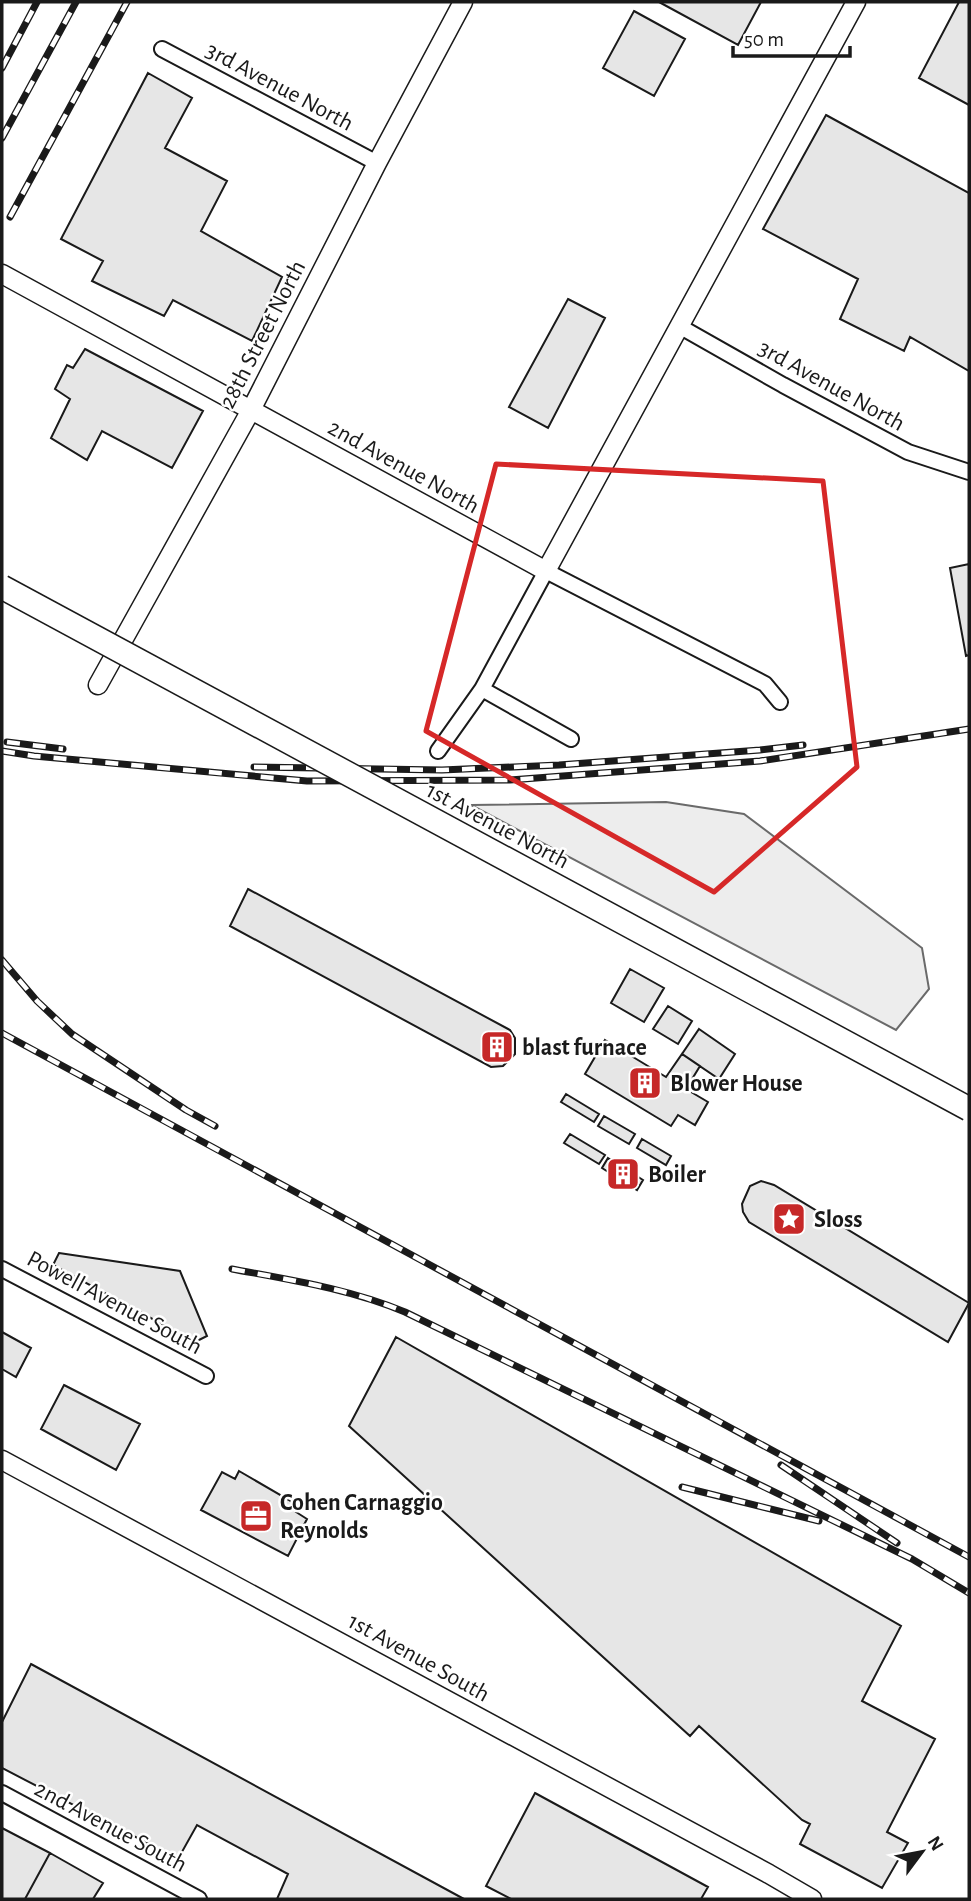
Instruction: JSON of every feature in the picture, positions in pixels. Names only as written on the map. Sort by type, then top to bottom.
[{"type":"main road","name":"1st Avenue North","points":[[2,587],[969,1109]]},
{"type":"street","name":"28th Street North","points":[[98,685],[251,410],[463,2]]},
{"type":"street","points":[[438,751],[482,689],[856,2]]},
{"type":"street","name":"3rd Avenue North","points":[[162,49],[377,163]]},
{"type":"street","name":"2nd Avenue North","points":[[2,274],[546,571],[765,684],[780,702]]},
{"type":"street","name":"3rd Avenue North","points":[[679,326],[908,452],[969,472]]},
{"type":"street","points":[[482,689],[571,739]]},
{"type":"street","name":"Powell Avenue South","points":[[2,1269],[206,1376]]},
{"type":"street","name":"1st Avenue South","points":[[2,1460],[812,1899]]},
{"type":"street","name":"2nd Avenue South","points":[[2,1793],[199,1899]]},
{"type":"highlighted area","points":[[496,464],[823,481],[857,767],[714,892],[426,731]]},
{"type":"shaded area","points":[[666,802],[744,814],[922,948],[929,989],[896,1030],[471,805]]},
{"type":"building","points":[[659,2],[761,2],[738,45]]},
{"type":"building","points":[[959,2],[969,2],[969,105],[919,78]]},
{"type":"building","points":[[634,11],[685,39],[654,96],[603,68]]},
{"type":"building","points":[[148,73],[192,98],[165,148],[227,181],[201,231],[282,277],[252,341],[173,300],[164,316],[92,281],[103,261],[61,239]]},
{"type":"building","points":[[826,115],[969,193],[969,371],[910,337],[904,351],[840,319],[858,279],[763,229]]},
{"type":"building","points":[[568,299],[605,318],[548,428],[509,407]]},
{"type":"building","points":[[85,349],[203,411],[172,468],[102,431],[87,460],[51,438],[70,399],[55,389],[67,365],[73,368]]},
{"type":"building","points":[[969,564],[969,655],[966,656],[950,568]]},
{"type":"building","points":[[248,889],[510,1030],[515,1038],[515,1054],[503,1066],[491,1067],[230,926]]},
{"type":"building","points":[[630,969],[664,988],[644,1022],[611,1003]]},
{"type":"building","points":[[668,1006],[692,1021],[678,1044],[653,1029]]},
{"type":"building","points":[[699,1029],[735,1054],[719,1079],[682,1054]]},
{"type":"building","name":"blast furnace","points":[[497,1032],[507,1036],[511,1046],[507,1056],[497,1060],[487,1056],[483,1046],[487,1036]]},
{"type":"building","name":"Blower House","points":[[605,1040],[666,1077],[682,1054],[700,1066],[686,1089],[708,1102],[695,1125],[678,1115],[671,1126],[585,1074]]},
{"type":"building","name":"Boiler","points":[[566,1094],[599,1114],[594,1122],[561,1102]]},
{"type":"building","name":"Boiler","points":[[604,1116],[635,1134],[629,1144],[598,1126]]},
{"type":"building","name":"Boiler","points":[[570,1134],[605,1155],[599,1164],[564,1143]]},
{"type":"building","name":"Boiler","points":[[642,1139],[671,1156],[666,1165],[637,1148]]},
{"type":"building","name":"Boiler","points":[[608,1158],[643,1180],[637,1190],[602,1168]]},
{"type":"building","points":[[761,1181],[774,1185],[969,1303],[948,1342],[749,1222],[742,1204],[750,1186]]},
{"type":"building","points":[[59,1253],[180,1271],[207,1336],[195,1342],[53,1265]]},
{"type":"building","points":[[2,1332],[31,1348],[16,1377],[2,1369]]},
{"type":"building","points":[[396,1337],[901,1626],[862,1701],[935,1739],[887,1832],[908,1843],[882,1888],[800,1844],[810,1824],[802,1820],[699,1726],[690,1736],[349,1426]]},
{"type":"building","points":[[64,1385],[140,1424],[116,1470],[41,1429]]},
{"type":"building","name":"Cohen Carnaggio Reynolds","points":[[239,1471],[299,1506],[296,1512],[307,1519],[288,1556],[201,1510],[222,1472],[235,1479]]},
{"type":"building","points":[[31,1664],[464,1899],[277,1899],[288,1874],[197,1825],[178,1859],[2,1768],[2,1722]]},
{"type":"building","points":[[535,1793],[708,1887],[701,1899],[511,1899],[486,1886]]},
{"type":"building","points":[[2,1828],[50,1853],[25,1899],[2,1899]]},
{"type":"building","points":[[50,1853],[103,1883],[93,1899],[25,1899]]},
{"type":"railway","points":[[2,68],[37,2]]},
{"type":"railway","points":[[2,138],[76,2]]},
{"type":"railway","points":[[10,217],[127,2]]},
{"type":"railway","points":[[2,751],[307,781],[510,780],[760,761],[969,729]]},
{"type":"railway","points":[[7,742],[63,749]]},
{"type":"railway","points":[[254,767],[442,770],[559,765],[803,745]]},
{"type":"railway","points":[[2,960],[37,1001],[72,1034],[186,1110],[215,1126]]},
{"type":"railway","points":[[2,1033],[969,1557]]},
{"type":"railway","points":[[232,1269],[342,1291],[405,1312],[912,1559],[969,1593]]},
{"type":"railway","points":[[781,1465],[897,1543]]},
{"type":"railway","points":[[682,1487],[819,1521]]},
{"type":"place","name":"blast furnace","points":[[497,1047]]},
{"type":"place","name":"Blower House","points":[[645,1083]]},
{"type":"place","name":"Boiler","points":[[623,1174]]},
{"type":"place","name":"Sloss","points":[[789,1219]]},
{"type":"place","name":"Cohen Carnaggio Reynolds","points":[[256,1516]]}]
